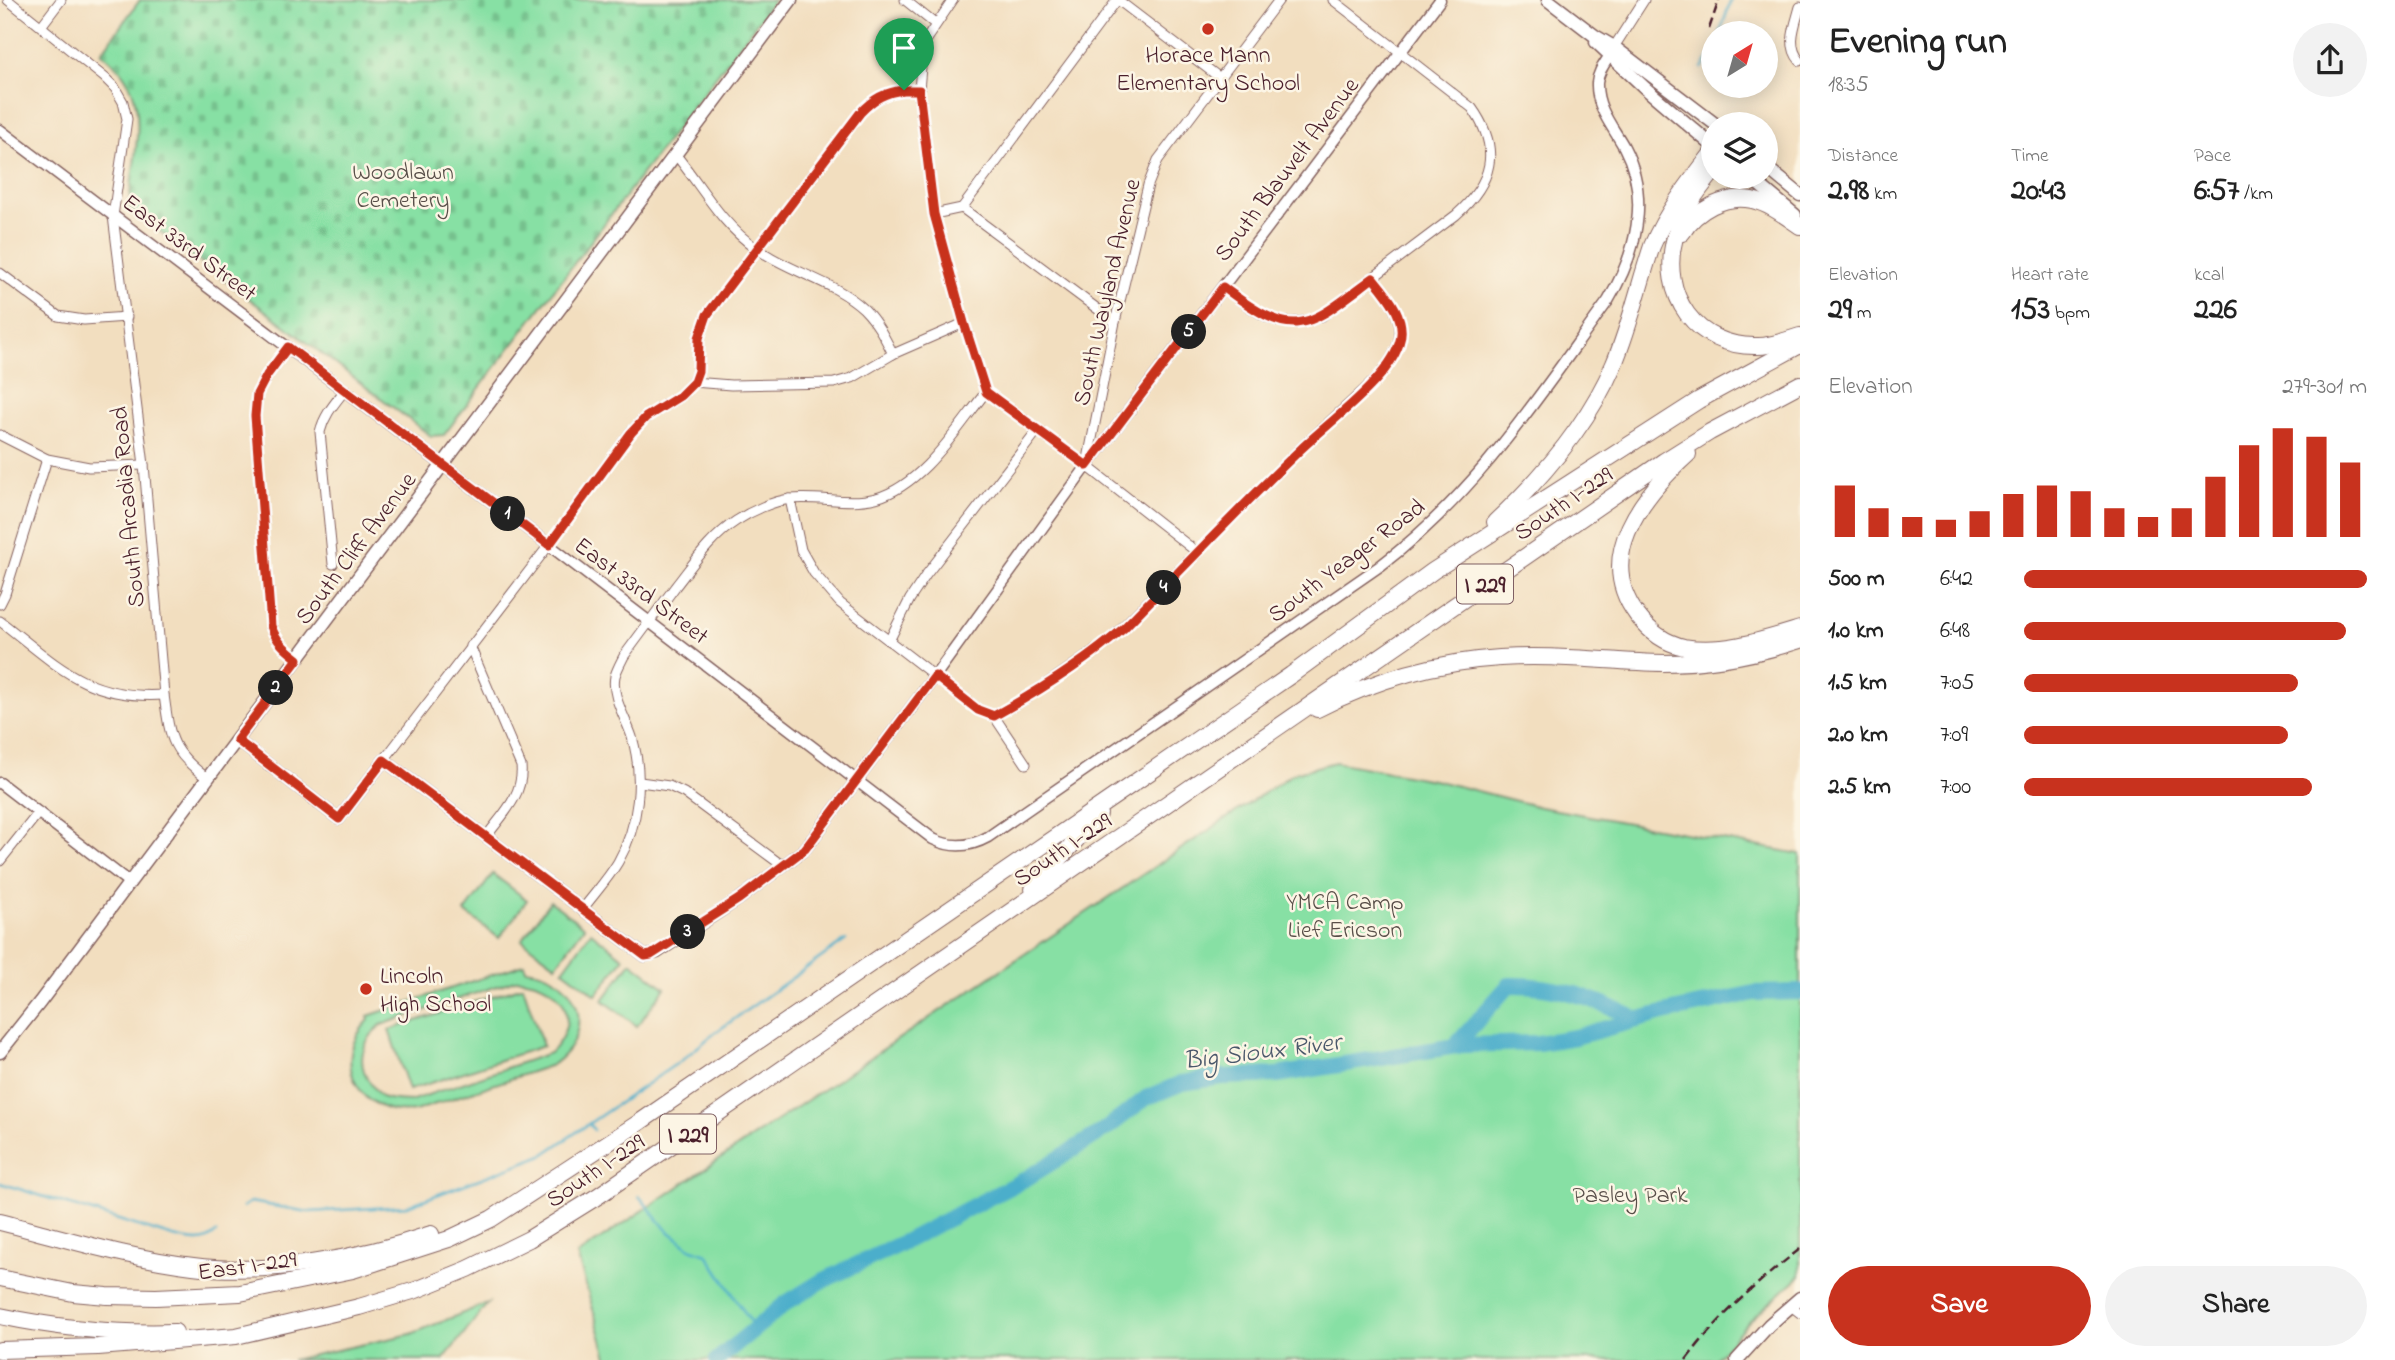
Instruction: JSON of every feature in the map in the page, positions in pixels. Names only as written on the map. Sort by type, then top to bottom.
[{"type":"highway","points":[[1433,571],[1516,502],[1552,462],[1582,422],[1615,361],[1660,228],[1701,168]]},
{"type":"highway","points":[[1701,188],[1685,210],[1675,237],[1671,275],[1678,301],[1691,319],[1709,333],[1727,342],[1761,346],[1800,336]]},
{"type":"highway","points":[[1672,254],[1692,219],[1699,212],[1722,202],[1751,200],[1777,210],[1800,226]]},
{"type":"highway","name":"South I-229","points":[[491,1219],[640,1122],[1291,675],[1433,571],[1688,407],[1800,345]]},
{"type":"highway","name":"South I-229","points":[[331,1313],[378,1302],[438,1281],[496,1255],[556,1223],[1653,468],[1800,384]]},
{"type":"highway","points":[[1747,412],[1692,451],[1667,474],[1647,498],[1623,542],[1620,580],[1629,605],[1644,624],[1663,639],[1681,646],[1709,649],[1723,647],[1800,629]]},
{"type":"highway","points":[[1228,762],[1341,698],[1387,680],[1441,666],[1515,657],[1687,662],[1735,656],[1800,640]]},
{"type":"highway","points":[[1019,905],[1115,796]]},
{"type":"highway","points":[[0,1222],[110,1252],[196,1267],[271,1267],[311,1263],[371,1251],[448,1228],[491,1219]]},
{"type":"highway","name":"East I-229","points":[[0,1279],[73,1293],[107,1296],[156,1297],[240,1293],[353,1270],[449,1239],[491,1219]]},
{"type":"highway","points":[[0,1350],[99,1347],[236,1336],[331,1313]]},
{"type":"highway","name":"I 229","points":[[0,1316],[76,1328],[162,1332],[259,1326],[331,1313]]},
{"type":"main road","name":"South Cliff Avenue","points":[[2,1047],[130,883],[791,0]]},
{"type":"main road","points":[[1548,0],[1612,51],[1701,135]]},
{"type":"main road","points":[[1612,51],[1701,114]]},
{"type":"main road","points":[[1778,177],[1800,195]]},
{"type":"main road","points":[[1764,189],[1800,220]]},
{"type":"main road","points":[[1737,1360],[1758,1336],[1797,1306]]},
{"type":"street","name":"South Arcadia Road","points":[[8,0],[105,78],[123,102],[127,119],[113,216],[144,465],[164,695],[174,744],[184,760],[208,779]]},
{"type":"street","points":[[42,25],[61,0]]},
{"type":"street","points":[[905,0],[935,23]]},
{"type":"street","points":[[953,0],[923,44],[919,90],[934,214],[986,392],[1087,466],[1198,553]]},
{"type":"street","points":[[934,214],[962,208],[1118,0],[1220,78]]},
{"type":"street","name":"South Wayland Avenue","points":[[1087,466],[1115,322],[1148,184],[1158,160],[1279,0]]},
{"type":"street","points":[[1223,287],[1255,312],[1271,320],[1291,324],[1305,323],[1322,316],[1465,206],[1480,190],[1489,169],[1490,151],[1486,132],[1472,108],[1333,0]]},
{"type":"street","name":"South Blauvelt Avenue","points":[[582,910],[645,956],[657,953],[739,899],[805,849],[935,676],[1087,466],[1440,0]]},
{"type":"street","points":[[1612,51],[1644,0]]},
{"type":"street","points":[[1800,7],[1791,42],[1800,61]]},
{"type":"street","name":"South Yeager Road","points":[[961,846],[974,844],[988,837],[1381,566],[1437,519],[1486,467],[1608,301],[1630,256],[1639,205],[1635,176],[1625,149],[1601,108],[1597,94],[1600,68],[1612,51]]},
{"type":"street","points":[[237,740],[339,819],[549,545],[631,433],[646,417],[680,396],[694,382],[698,371],[699,338],[707,315],[868,104],[890,92],[919,90]]},
{"type":"street","name":"East 33rd Street","points":[[0,131],[345,390],[933,839],[944,844],[961,846]]},
{"type":"street","points":[[676,155],[735,231],[758,250],[846,296],[864,309],[878,326],[893,354]]},
{"type":"street","points":[[962,208],[1115,322]]},
{"type":"street","points":[[0,273],[58,316],[83,320],[127,317]]},
{"type":"street","points":[[994,716],[1023,700],[1109,641],[1300,449],[1388,366],[1400,342],[1400,319],[1391,301],[1373,278]]},
{"type":"street","points":[[694,382],[731,385],[834,383],[852,378],[893,354],[964,323]]},
{"type":"street","points":[[288,347],[267,375],[257,394],[255,416],[271,626],[282,647],[298,659]]},
{"type":"street","points":[[333,564],[320,432],[322,423],[345,390]]},
{"type":"street","points":[[384,760],[582,910],[617,864],[627,843],[640,782],[632,736],[615,694],[615,675],[624,656],[709,542],[737,520],[764,507],[790,499],[849,501],[876,498],[894,490],[928,465],[986,392]]},
{"type":"street","points":[[889,641],[910,599],[926,575],[1038,430]]},
{"type":"street","points":[[0,435],[47,458],[89,467],[144,465]]},
{"type":"street","points":[[0,604],[47,458]]},
{"type":"street","points":[[790,499],[801,550],[814,573],[840,603],[978,710],[994,716],[1026,764]]},
{"type":"street","points":[[0,621],[69,674],[87,684],[124,694],[164,695]]},
{"type":"street","points":[[470,646],[521,766],[522,776],[516,797],[486,837]]},
{"type":"street","points":[[640,782],[669,786],[684,793],[783,866]]},
{"type":"street","points":[[0,783],[130,883]]},
{"type":"street","points":[[0,861],[39,812]]},
{"type":"green space","name":"Woodlawn Cemetery","points":[[140,0],[774,0],[444,435],[431,436],[129,208],[138,123],[136,104],[130,86],[119,68],[101,53]]},
{"type":"green space","points":[[1335,762],[1438,781],[1540,807],[1800,854],[1800,1276],[1747,1323],[1715,1360],[608,1360],[577,1255],[1294,773]]},
{"type":"green space","points":[[493,874],[527,900],[499,938],[465,912]]},
{"type":"green space","points":[[550,901],[584,927],[556,965],[522,940]]},
{"type":"green space","points":[[591,932],[624,958],[596,995],[563,970]]},
{"type":"green space","points":[[631,962],[665,988],[637,1026],[603,1000]]},
{"type":"green space","points":[[524,964],[526,969],[545,974],[560,982],[571,994],[577,1007],[578,1022],[575,1037],[566,1052],[552,1065],[415,1111],[396,1111],[379,1106],[365,1096],[356,1084],[351,1069],[351,1053],[357,1036],[369,1020],[368,1016]],"holes":[[[518,979],[534,982],[557,995],[564,1004],[567,1015],[566,1028],[550,1053],[410,1101],[382,1097],[366,1076],[362,1060],[365,1045],[381,1025]]]},
{"type":"green space","points":[[523,986],[543,1046],[409,1090],[389,1030]]},
{"type":"green space","points":[[488,1303],[443,1360],[291,1360],[411,1334]]},
{"type":"waterway","points":[[1724,21],[1731,0]]},
{"type":"waterway","points":[[243,1207],[250,1202],[309,1212],[407,1206],[543,1155],[682,1060],[716,1032],[846,940]]},
{"type":"waterway","points":[[1455,1046],[1509,985],[1544,987],[1576,994],[1638,1020]]},
{"type":"waterway","name":"Big Sioux River","points":[[717,1360],[786,1303],[820,1282],[1027,1178],[1106,1129],[1146,1098],[1182,1083],[1222,1077],[1277,1075],[1462,1045],[1538,1043],[1575,1037],[1655,1015],[1754,993],[1800,992]]},
{"type":"waterway","points":[[589,1124],[594,1130]]},
{"type":"waterway","points":[[0,1183],[173,1237],[201,1241],[216,1233]]},
{"type":"waterway","points":[[639,1196],[666,1229],[690,1248],[707,1254],[754,1327]]},
{"type":"railway","points":[[1712,21],[1719,0]]},
{"type":"railway","points":[[1686,1360],[1739,1300],[1800,1249]]},
{"type":"place","name":"Horace Mann Elementary School","points":[[1208,29]]},
{"type":"place","name":"Lincoln High School","points":[[366,989]]},
{"type":"route","points":[[904,90],[919,90],[934,214],[986,392],[1087,466],[1223,287],[1255,312],[1271,320],[1291,324],[1305,323],[1322,316],[1373,278],[1391,301],[1400,319],[1400,342],[1388,366],[1300,449],[1124,628],[1094,652],[1023,700],[994,716],[978,710],[935,676],[805,849],[739,899],[651,955],[645,956],[582,910],[384,760],[339,819],[237,740],[298,659],[282,647],[271,626],[255,416],[257,394],[267,375],[288,347],[549,545],[631,433],[646,417],[680,396],[694,382],[698,371],[699,338],[707,315],[860,113],[878,97],[904,90]]},
{"type":"park label","name":"YMCA Camp Lief Ericson","points":[[1345,915]]},
{"type":"park label","name":"Pasley Park","points":[[1630,1194]]}]
